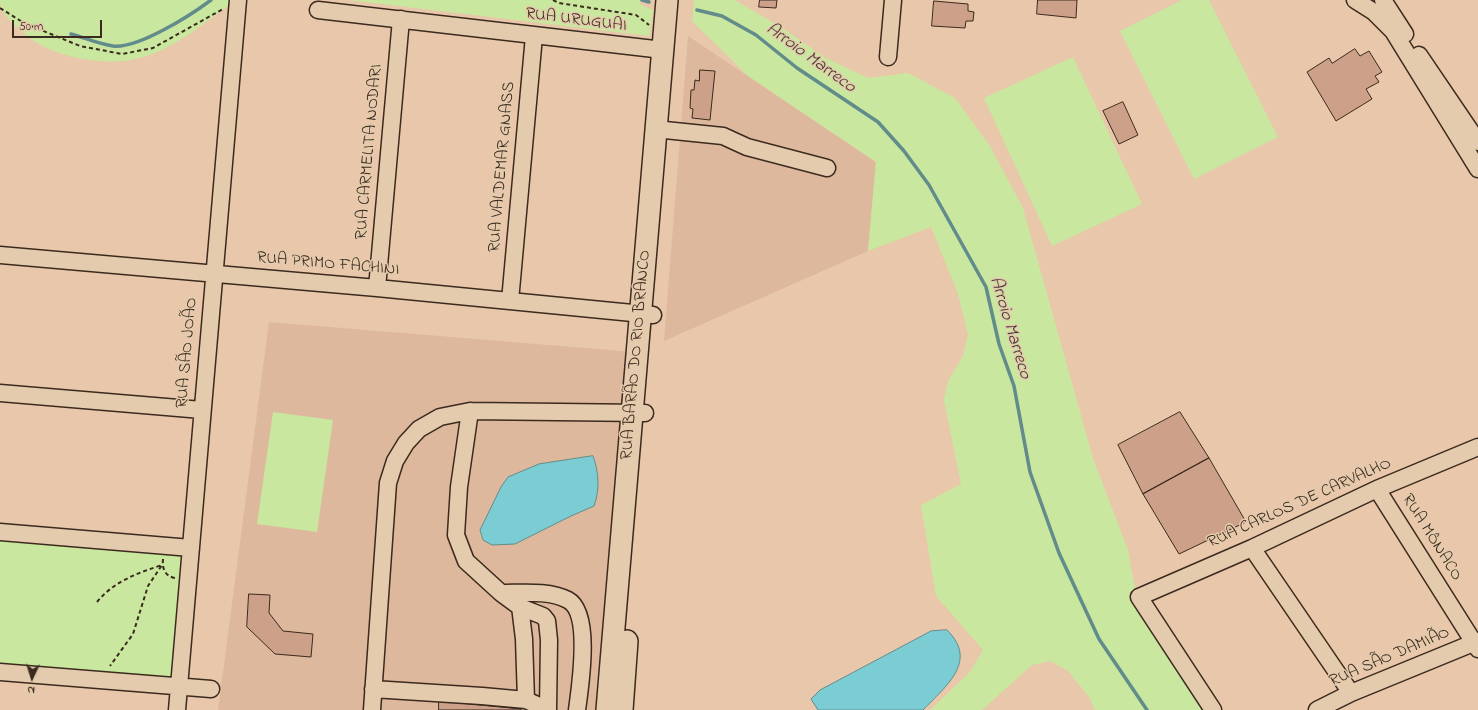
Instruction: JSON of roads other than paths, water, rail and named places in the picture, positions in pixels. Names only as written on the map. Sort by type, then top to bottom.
[{"type":"main road","name":"RUA BARÃO DO RIO BRANCO","points":[[662,130],[663,50],[667,0]]},
{"type":"main road","name":"RUA BARÃO DO RIO BRANCO","points":[[622,710],[646,315],[662,130],[679,0]]},
{"type":"main road","name":"RUA BARÃO DO RIO BRANCO","points":[[607,710],[639,413]]},
{"type":"street","points":[[888,57],[893,0]]},
{"type":"street","points":[[1355,0],[1396,28],[1478,142]]},
{"type":"street","points":[[1383,0],[1396,28],[1478,169]]},
{"type":"street","name":"RUA SÃO JOÃO","points":[[177,710],[238,1]]},
{"type":"street","name":"RUA URUGUAI","points":[[318,10],[663,50]]},
{"type":"street","name":"RUA CARMELITA NODARI","points":[[377,288],[401,19]]},
{"type":"street","name":"RUA VALDEMAR GNASS","points":[[510,302],[534,36]]},
{"type":"street","points":[[662,130],[723,136],[747,148],[827,168]]},
{"type":"street","name":"RUA PRIMO FACHINI","points":[[0,256],[377,288],[646,315]]},
{"type":"street","points":[[0,393],[202,410]]},
{"type":"street","points":[[373,689],[526,700],[548,710],[549,640],[547,621],[543,616],[519,600],[501,593],[466,561],[456,535],[459,487],[470,411]]},
{"type":"street","points":[[372,710],[388,483],[395,461],[406,443],[419,429],[440,417],[470,411],[639,413]]},
{"type":"street","name":"RUA CARLOS DE CARVALHO","points":[[1213,710],[1139,597],[1252,548],[1377,489],[1478,447]]},
{"type":"street","name":"RUA MÔNACO","points":[[1377,489],[1477,645]]},
{"type":"street","points":[[0,532],[191,548]]},
{"type":"street","points":[[1252,548],[1351,693]]},
{"type":"street","points":[[519,600],[553,595],[569,600],[579,614],[582,626],[581,680],[577,710]]},
{"type":"street","points":[[519,600],[524,638],[526,700]]},
{"type":"street","points":[[524,638],[549,640]]},
{"type":"street","name":"RUA SÃO DAMIÃO","points":[[1317,710],[1351,693],[1477,645]]},
{"type":"street","points":[[0,672],[211,689]]},
{"type":"water","points":[[593,456],[597,468],[598,481],[594,506],[515,544],[492,545],[483,540],[480,530],[501,487],[508,477],[539,464]]},
{"type":"water","points":[[947,630],[956,641],[960,652],[960,663],[956,673],[949,682],[923,710],[818,710],[811,699],[820,690],[931,631]]},
{"type":"waterway","name":"Arroio Marreco","points":[[71,34],[108,45],[124,46],[150,37],[164,30],[211,0]]},
{"type":"waterway","name":"Arroio Marreco","points":[[642,0],[649,2]]},
{"type":"waterway","name":"Arroio Marreco","points":[[697,10],[722,16],[756,35],[797,68],[878,122],[904,151],[929,185],[986,287],[999,344],[1014,386],[1030,472],[1059,553],[1099,639],[1147,710]]}]
